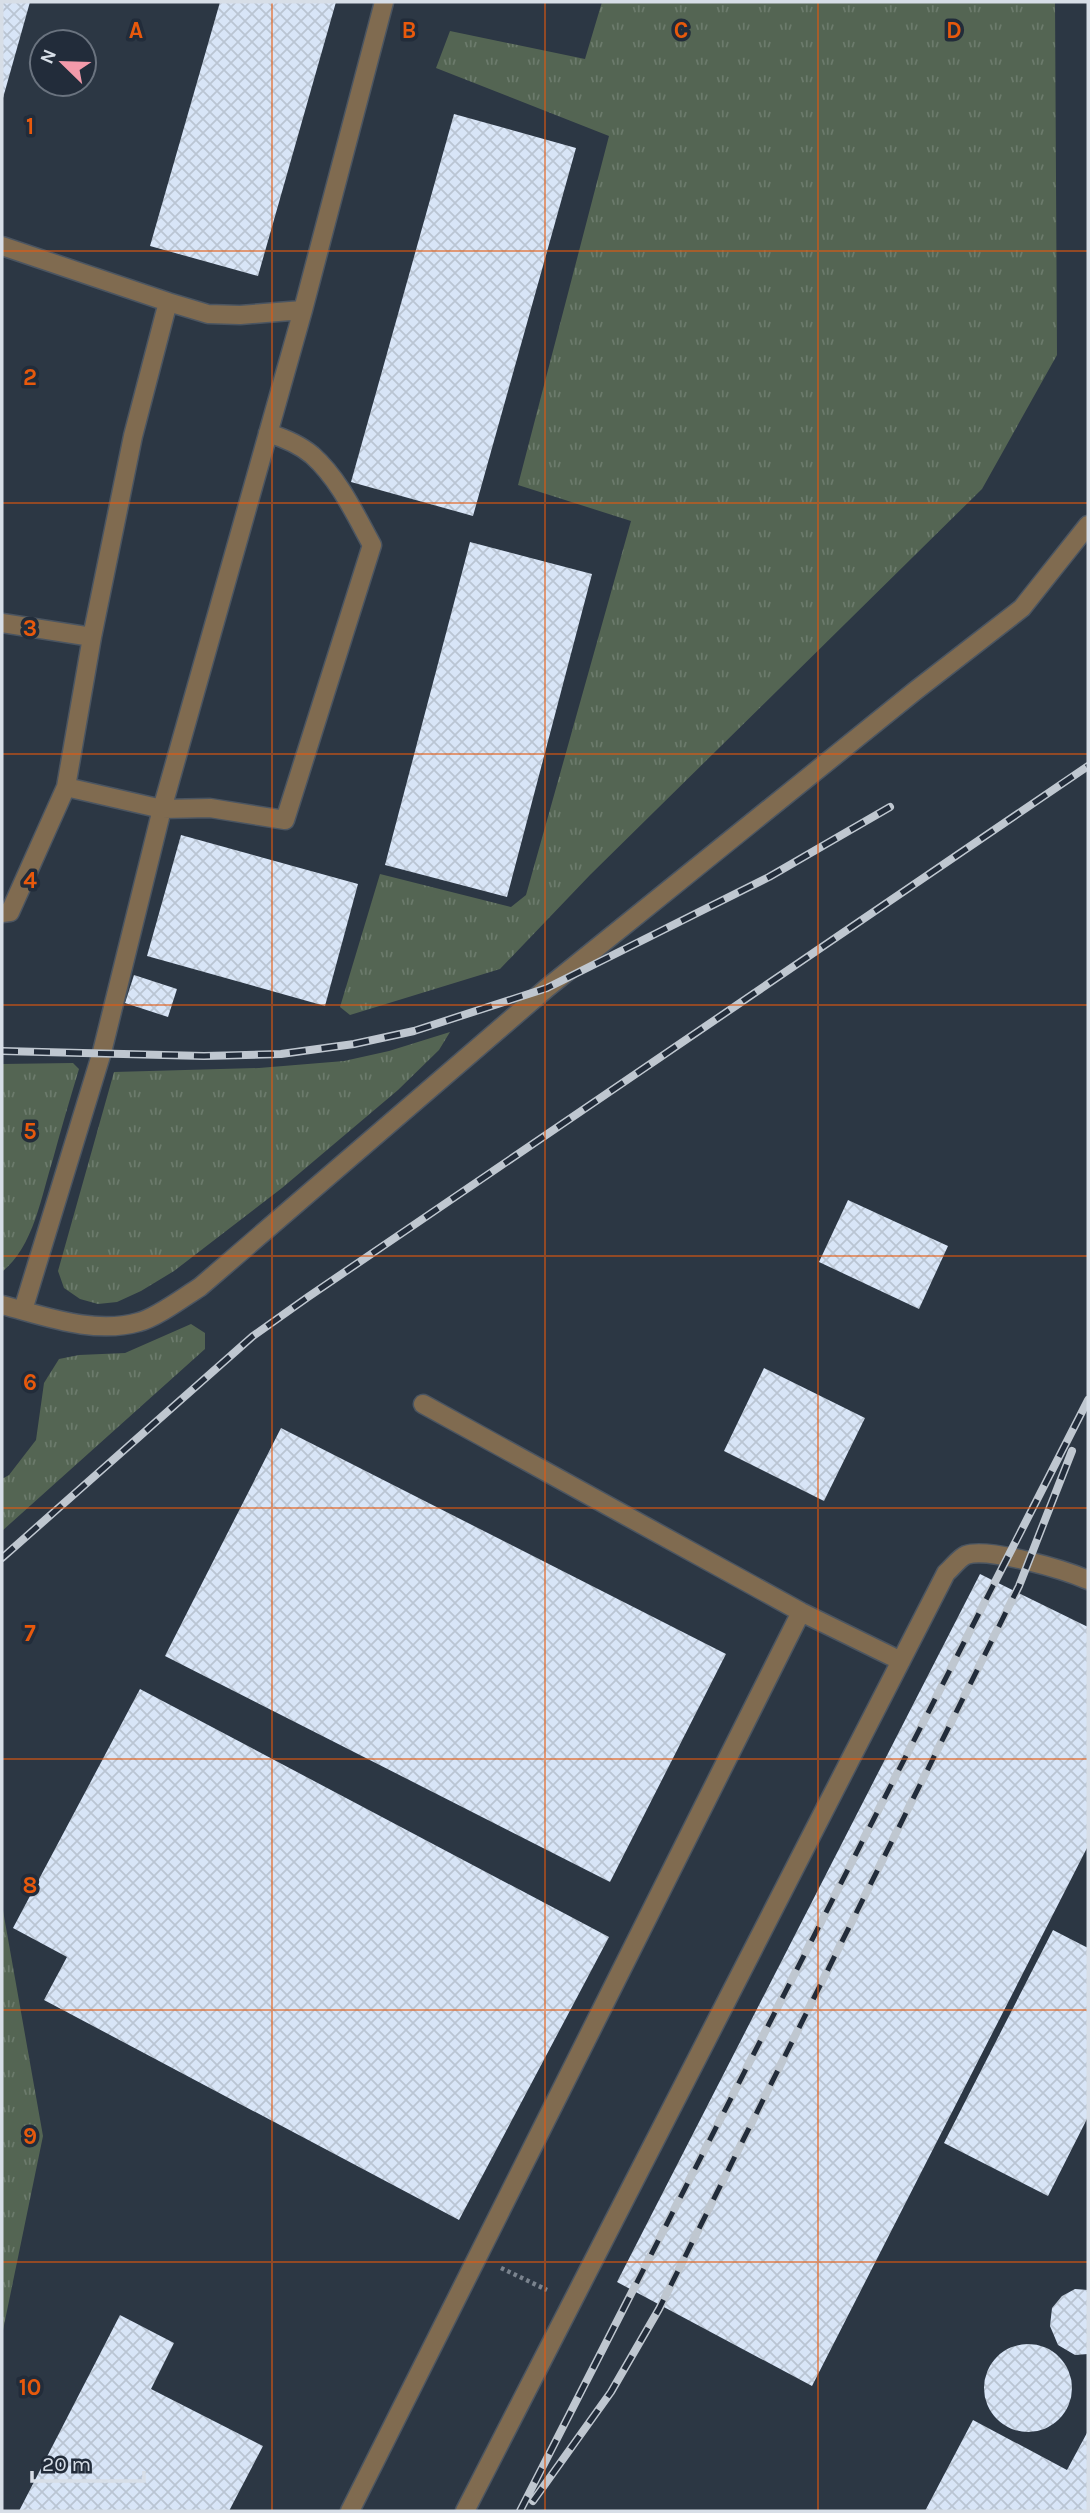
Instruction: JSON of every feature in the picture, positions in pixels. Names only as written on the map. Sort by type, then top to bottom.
[{"type":"street","points":[[23,1310],[102,1052],[162,810],[303,310],[384,2]]},
{"type":"street","points":[[2,246],[208,314],[240,315],[303,310]]},
{"type":"street","points":[[2,913],[10,912],[66,787],[92,637],[133,436],[168,302]]},
{"type":"street","points":[[66,787],[162,810],[210,808],[285,820],[372,545],[346,497],[312,455],[292,441],[268,433]]},
{"type":"street","points":[[2,1305],[79,1324],[105,1327],[141,1322],[200,1287],[547,988],[1022,608],[1088,525]]},
{"type":"street","points":[[2,623],[92,637]]},
{"type":"street","points":[[423,1404],[801,1612],[901,1661]]},
{"type":"street","points":[[465,2511],[946,1573],[965,1556],[984,1552],[1074,1574],[1088,1580]]},
{"type":"street","points":[[350,2511],[801,1612]]},
{"type":"path","points":[[490,2263],[543,2288]]},
{"type":"green space","points":[[602,2],[1055,2],[1057,355],[982,489],[590,875],[500,969],[350,1015],[340,1007],[380,874],[511,907],[526,895],[631,521],[518,485],[609,136],[436,68],[450,31],[585,59]]},
{"type":"green space","points":[[450,1032],[439,1050],[398,1090],[282,1188],[174,1271],[117,1302],[98,1304],[80,1299],[64,1288],[58,1271],[114,1072],[259,1068],[344,1061],[389,1051]]},
{"type":"green space","points":[[73,1063],[79,1069],[35,1220],[22,1249],[2,1272],[2,1064]]},
{"type":"green space","points":[[191,1324],[205,1333],[205,1349],[2,1531],[2,1479],[9,1475],[36,1440],[44,1383],[59,1359],[79,1355],[125,1353]]},
{"type":"green space","points":[[2,1905],[43,2136],[2,2335]]},
{"type":"building","points":[[2,2],[30,2],[3,98],[2,98]]},
{"type":"building","points":[[220,2],[336,2],[258,276],[150,246]]},
{"type":"building","points":[[454,114],[576,148],[473,516],[351,482]]},
{"type":"building","points":[[470,542],[592,574],[507,897],[385,865]]},
{"type":"building","points":[[181,835],[358,884],[325,1006],[147,956]]},
{"type":"building","points":[[134,975],[177,989],[168,1017],[125,1003]]},
{"type":"building","points":[[848,1200],[948,1246],[919,1309],[819,1262]]},
{"type":"building","points":[[764,1368],[865,1418],[824,1501],[724,1451]]},
{"type":"building","points":[[281,1428],[726,1654],[610,1882],[165,1656]]},
{"type":"building","points":[[980,1574],[1088,1627],[1088,1846],[812,2386],[617,2282]]},
{"type":"building","points":[[140,1689],[609,1937],[459,2220],[44,2000],[67,1957],[13,1928]]},
{"type":"building","points":[[1053,1930],[1088,1948],[1088,2117],[1048,2196],[944,2143]]},
{"type":"building","points":[[1075,2289],[1088,2290],[1088,2354],[1075,2355],[1058,2345],[1050,2326],[1052,2308],[1062,2296]]},
{"type":"building","points":[[120,2315],[174,2343],[151,2389],[263,2446],[229,2511],[19,2511]]},
{"type":"building","points":[[1019,2344],[1037,2344],[1053,2351],[1065,2363],[1072,2379],[1072,2397],[1065,2413],[1053,2425],[1037,2432],[1019,2432],[1003,2425],[991,2413],[984,2397],[984,2379],[991,2363],[1003,2351]]},
{"type":"building","points":[[973,2420],[1067,2470],[1088,2431],[1088,2511],[925,2511]]},
{"type":"railway","points":[[2,1558],[253,1336],[1088,766]]},
{"type":"railway","points":[[2,1051],[204,1056],[281,1054],[354,1044],[414,1031],[547,988],[769,877],[890,807]]},
{"type":"railway","points":[[520,2511],[1088,1400]]},
{"type":"railway","points":[[533,2501],[611,2392],[659,2309],[1019,1586],[1072,1451]]}]
